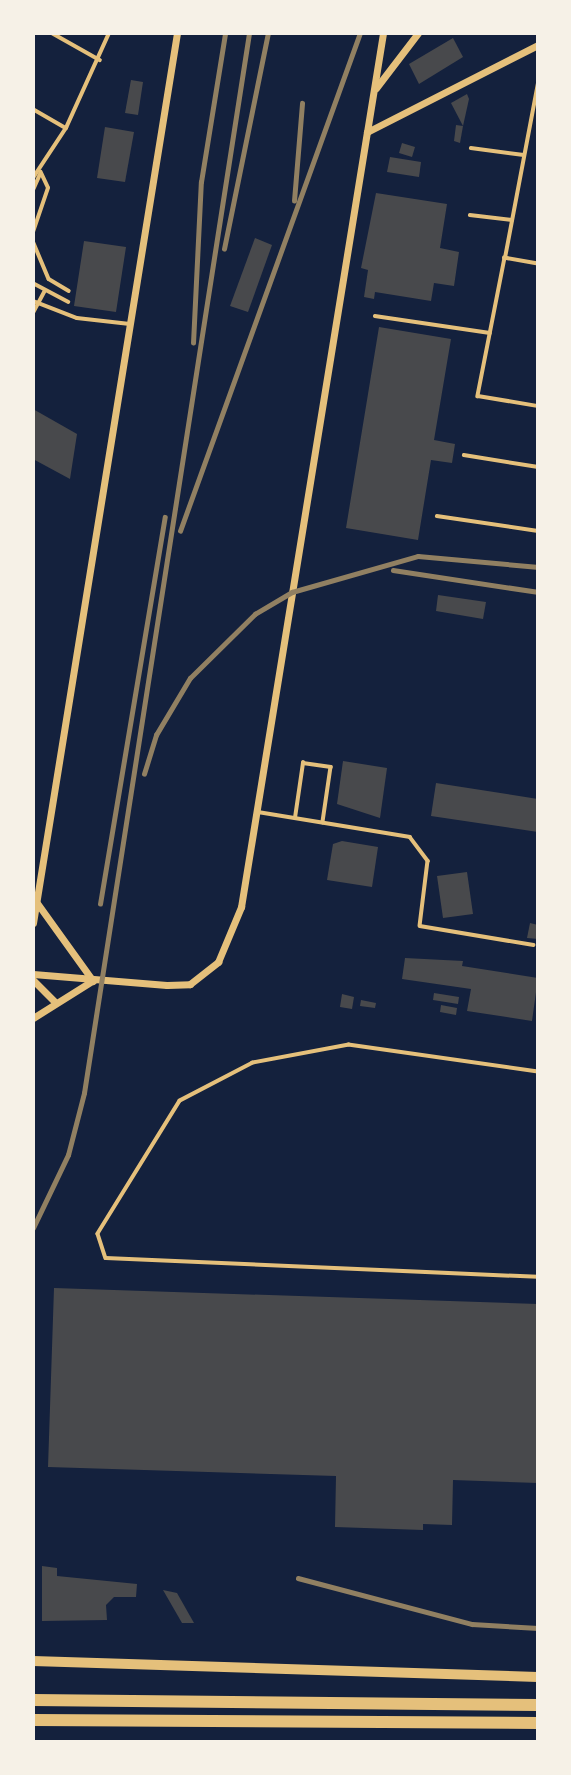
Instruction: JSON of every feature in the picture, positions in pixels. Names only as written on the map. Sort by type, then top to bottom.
[{"type":"highway","points":[[33,1700],[538,1705]]},
{"type":"highway","points":[[33,1720],[538,1723]]},
{"type":"main road","points":[[33,1661],[538,1677]]},
{"type":"street","points":[[33,923],[177,33]]},
{"type":"street","points":[[33,974],[93,981],[190,984],[218,962],[241,907],[383,33]]},
{"type":"street","points":[[373,92],[418,33]]},
{"type":"street","points":[[367,132],[538,44]]},
{"type":"street","points":[[37,902],[93,981]]},
{"type":"street","points":[[33,980],[54,1001]]},
{"type":"street","points":[[33,1018],[54,1001],[93,981]]},
{"type":"lane","points":[[52,33],[100,60]]},
{"type":"lane","points":[[33,190],[100,60],[109,33]]},
{"type":"lane","points":[[538,83],[478,396],[538,406]]},
{"type":"lane","points":[[33,109],[66,128]]},
{"type":"lane","points":[[471,148],[524,155]]},
{"type":"lane","points":[[33,178],[41,173]]},
{"type":"lane","points":[[33,232],[48,188],[41,173]]},
{"type":"lane","points":[[470,215],[512,220]]},
{"type":"lane","points":[[33,241],[49,279],[69,291]]},
{"type":"lane","points":[[505,258],[538,264]]},
{"type":"lane","points":[[33,284],[68,302]]},
{"type":"lane","points":[[33,313],[44,292]]},
{"type":"lane","points":[[33,301],[130,324]]},
{"type":"lane","points":[[375,316],[490,333]]},
{"type":"lane","points":[[464,455],[538,467]]},
{"type":"lane","points":[[437,516],[538,531]]},
{"type":"lane","points":[[295,818],[303,763],[331,767],[323,822]]},
{"type":"lane","points":[[256,812],[395,832],[423,847],[429,862],[420,926],[533,945]]},
{"type":"lane","points":[[538,1072],[349,1045],[253,1063],[180,1101],[98,1234],[106,1258],[538,1277]]},
{"type":"building","points":[[453,38],[463,57],[419,84],[409,64]]},
{"type":"building","points":[[131,80],[143,82],[138,115],[125,113]]},
{"type":"building","points":[[467,94],[469,99],[463,126],[451,103]]},
{"type":"building","points":[[456,125],[463,126],[460,143],[454,141]]},
{"type":"building","points":[[105,127],[134,132],[125,182],[97,178]]},
{"type":"building","points":[[402,143],[415,147],[412,157],[399,153]]},
{"type":"building","points":[[390,157],[421,162],[419,177],[387,172]]},
{"type":"building","points":[[376,193],[447,204],[440,248],[459,252],[454,286],[434,283],[431,301],[375,292],[374,299],[364,297],[368,270],[361,268]]},
{"type":"building","points":[[255,238],[272,245],[248,312],[230,306]]},
{"type":"building","points":[[84,241],[126,247],[116,312],[74,306]]},
{"type":"building","points":[[379,327],[451,339],[434,440],[455,444],[452,463],[431,460],[418,540],[346,528]]},
{"type":"building","points":[[33,409],[77,434],[70,479],[33,459]]},
{"type":"building","points":[[438,595],[486,602],[483,619],[436,611]]},
{"type":"building","points":[[343,761],[387,768],[380,818],[337,804]]},
{"type":"building","points":[[436,783],[538,799],[538,832],[431,816]]},
{"type":"building","points":[[342,841],[378,847],[372,887],[327,880],[333,844]]},
{"type":"building","points":[[467,872],[473,914],[443,918],[437,876]]},
{"type":"building","points":[[530,923],[538,925],[538,939],[527,938]]},
{"type":"building","points":[[405,958],[463,961],[462,966],[538,978],[532,1021],[467,1011],[471,989],[402,979]]},
{"type":"building","points":[[434,993],[459,997],[458,1004],[433,1000]]},
{"type":"building","points":[[342,994],[354,997],[352,1009],[340,1007]]},
{"type":"building","points":[[361,1000],[376,1003],[375,1008],[360,1006]]},
{"type":"building","points":[[441,1005],[457,1008],[456,1015],[440,1012]]},
{"type":"building","points":[[54,1288],[538,1304],[538,1483],[453,1480],[452,1525],[423,1524],[423,1530],[335,1527],[336,1476],[48,1467]]},
{"type":"building","points":[[42,1566],[57,1568],[57,1576],[137,1584],[136,1597],[114,1597],[106,1605],[107,1620],[42,1621]]},
{"type":"building","points":[[163,1590],[177,1593],[194,1623],[182,1623]]},
{"type":"railway","points":[[193,343],[201,182],[225,33]]},
{"type":"railway","points":[[33,1228],[68,1155],[84,1093],[249,33]]},
{"type":"railway","points":[[224,249],[268,33]]},
{"type":"railway","points":[[180,531],[360,33]]},
{"type":"railway","points":[[294,201],[302,103]]},
{"type":"railway","points":[[100,904],[165,517]]},
{"type":"railway","points":[[144,774],[156,735],[190,678],[255,614],[292,592],[418,556],[538,567]]},
{"type":"railway","points":[[393,570],[538,592]]},
{"type":"railway","points":[[298,1578],[472,1624],[538,1628]]}]
